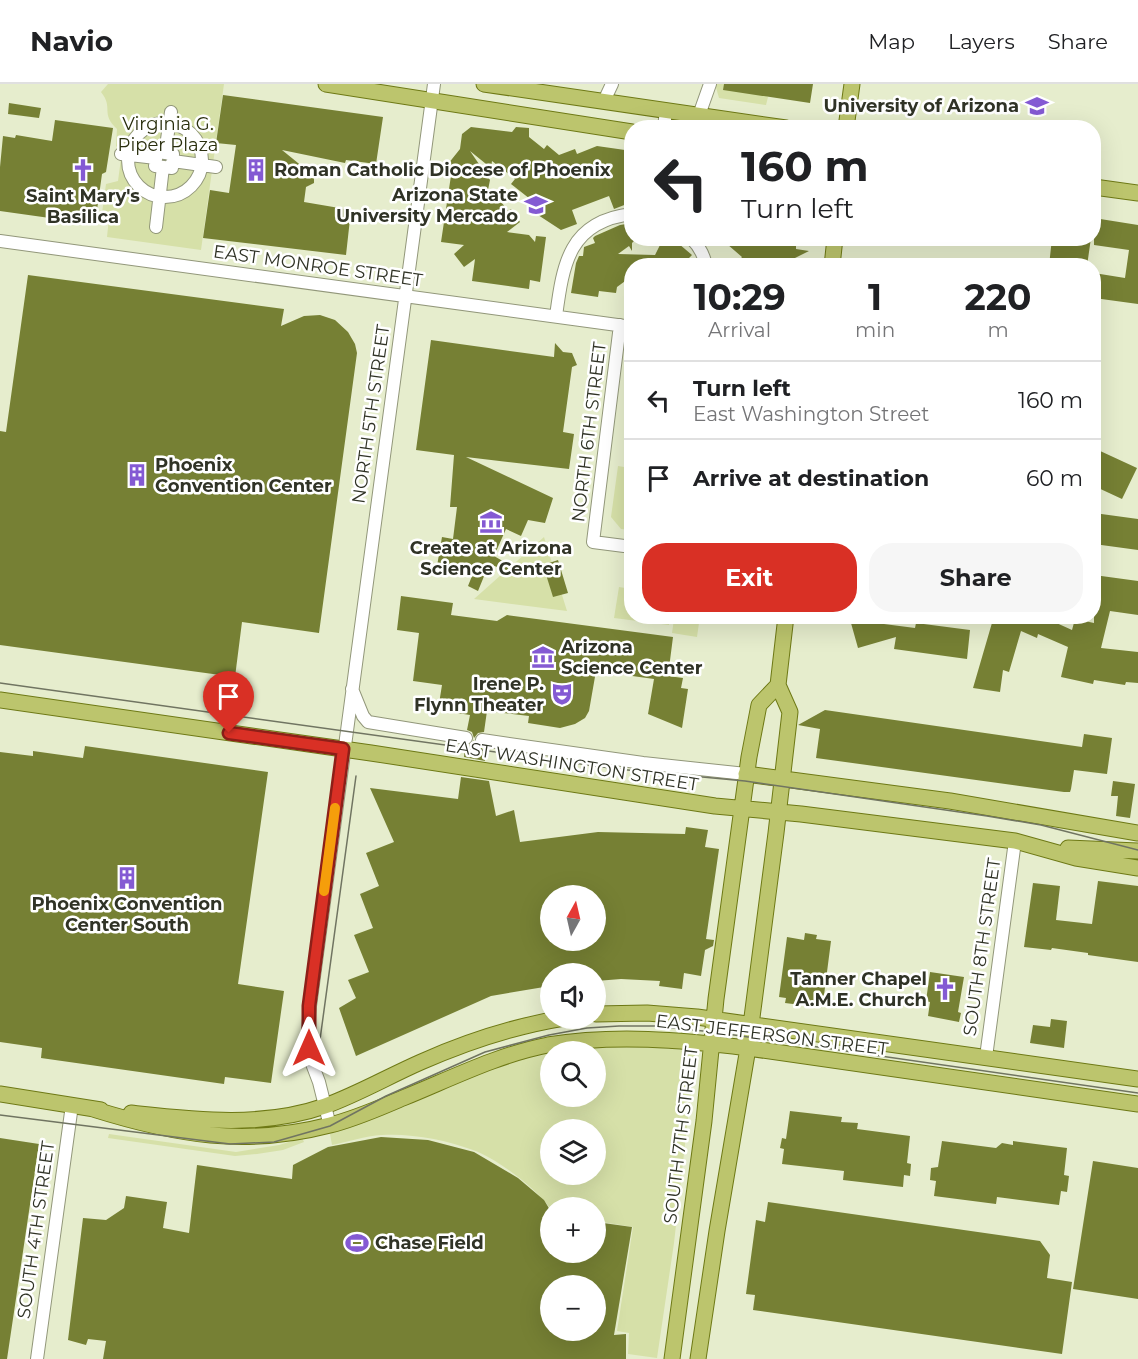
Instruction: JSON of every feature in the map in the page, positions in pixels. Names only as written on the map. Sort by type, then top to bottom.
[{"type":"main road","points":[[326,84],[624,131]]},
{"type":"main road","points":[[484,84],[732,120]]},
{"type":"main road","points":[[847,120],[852,84]]},
{"type":"main road","points":[[598,127],[604,101]]},
{"type":"main road","points":[[1101,188],[1138,193]]},
{"type":"main road","points":[[698,1359],[748,1048],[790,712],[778,685],[785,624]]},
{"type":"main road","name":"SOUTH 7TH STREET","points":[[672,1359],[746,774],[759,705],[778,685]]},
{"type":"main road","name":"EAST WASHINGTON STREET","points":[[0,700],[343,749],[703,805],[778,811],[1015,841],[1076,858],[1138,868]]},
{"type":"main road","name":"EAST WASHINGTON STREET","points":[[746,774],[950,801],[1138,832]]},
{"type":"main road","points":[[1015,841],[1073,848],[1138,851]]},
{"type":"main road","name":"EAST JEFFERSON STREET","points":[[606,1014],[647,1012],[714,1020],[1138,1079]]},
{"type":"main road","name":"EAST JEFFERSON STREET","points":[[0,1094],[93,1109],[226,1121],[252,1121],[325,1106],[422,1061],[478,1040],[540,1022]]},
{"type":"main road","name":"EAST JEFFERSON STREET","points":[[93,1109],[141,1124],[208,1136],[248,1138],[330,1125],[468,1070],[547,1046],[609,1038],[653,1039],[748,1048],[1138,1104]]},
{"type":"street","name":"NORTH 5TH STREET","points":[[330,1125],[309,1048],[309,1006],[434,84]]},
{"type":"street","points":[[604,101],[612,84]]},
{"type":"street","points":[[699,115],[710,84]]},
{"type":"street","points":[[665,120],[666,110]]},
{"type":"street","points":[[124,154],[140,132],[170,117]]},
{"type":"street","points":[[156,227],[170,117]]},
{"type":"street","points":[[124,154],[135,182],[146,192],[160,197],[173,196],[187,189],[198,177],[202,165],[201,151],[193,135],[170,117]]},
{"type":"street","points":[[124,154],[216,167]]},
{"type":"street","points":[[556,316],[570,251],[580,235],[599,223],[624,215]]},
{"type":"street","name":"EAST MONROE STREET","points":[[0,241],[624,326]]},
{"type":"street","name":"NORTH 6TH STREET","points":[[624,332],[616,358],[593,542],[624,546]]},
{"type":"street","name":"EAST WASHINGTON STREET","points":[[351,689],[368,722],[466,738]]},
{"type":"street","name":"EAST WASHINGTON STREET","points":[[483,740],[643,763],[746,774]]},
{"type":"street","name":"SOUTH 8TH STREET","points":[[986,1057],[1015,841]]},
{"type":"street","name":"SOUTH 4TH STREET","points":[[37,1359],[72,1105]]},
{"type":"green space","name":"Virginia G. Piper Plaza","points":[[108,84],[224,84],[201,250],[107,237],[109,218],[102,213],[106,184],[118,181],[122,151],[116,146],[117,129],[109,119],[107,102],[101,92]]},
{"type":"green space","points":[[715,84],[741,84],[768,97],[766,105],[719,98]]},
{"type":"green space","points":[[618,466],[624,467],[624,529],[621,529],[611,517]]},
{"type":"green space","points":[[544,537],[567,611],[474,599]]},
{"type":"green space","points":[[619,587],[624,588],[624,619],[614,618]]},
{"type":"green space","points":[[673,624],[699,624],[697,637],[672,633]]},
{"type":"green space","points":[[606,1044],[687,1050],[695,1055],[674,1243],[657,1358],[628,1354],[629,1333],[617,1331],[633,1227],[606,1223],[606,1197],[541,1197],[526,1183],[482,1154],[452,1143],[428,1138],[382,1135],[332,1145],[330,1134],[511,1060],[540,1054],[540,1107],[606,1107]]},
{"type":"green space","points":[[109,1134],[236,1152],[279,1145],[302,1138],[304,1142],[283,1150],[235,1156],[108,1138]]},
{"type":"building","points":[[724,84],[813,84],[810,103],[723,90]]},
{"type":"building","name":"Roman Catholic Diocese of Phoenix","points":[[223,95],[383,117],[376,164],[346,160],[345,163],[282,150],[314,176],[314,183],[306,187],[304,202],[351,210],[346,255],[203,238],[210,190],[229,193],[236,145],[216,143]]},
{"type":"building","points":[[9,103],[41,108],[39,118],[8,114]]},
{"type":"building","points":[[55,120],[113,128],[106,172],[102,174],[95,224],[84,222],[85,219],[64,217],[64,220],[0,211],[3,136],[15,138],[16,135],[52,141]]},
{"type":"building","points":[[471,127],[512,132],[516,127],[529,128],[529,137],[544,149],[547,145],[559,155],[575,149],[577,154],[597,146],[624,150],[624,205],[614,209],[609,196],[572,210],[577,224],[561,230],[538,215],[539,206],[511,184],[515,179],[492,161],[491,168],[470,151],[490,180],[488,190],[497,191],[496,202],[502,203],[508,211],[511,209],[520,222],[507,232],[529,235],[535,242],[536,236],[546,237],[540,282],[530,280],[529,289],[472,281],[475,259],[464,267],[454,254],[464,245],[441,242],[452,169],[448,164],[460,149],[462,134]]},
{"type":"building","points":[[1101,219],[1138,225],[1138,304],[1101,299],[1101,274],[1125,278],[1129,250],[1101,246]]},
{"type":"building","points":[[624,224],[624,246],[629,246],[618,254],[655,255],[660,246],[681,246],[692,255],[689,258],[624,258],[624,282],[617,287],[616,293],[599,291],[598,297],[571,293],[576,263],[579,256],[583,256],[584,247],[595,243],[593,238],[595,236]]},
{"type":"building","points":[[729,246],[796,246],[796,249],[809,251],[795,258],[742,257]]},
{"type":"building","points":[[1051,246],[1090,246],[1088,258],[1050,258]]},
{"type":"building","name":"Phoenix Convention Center","points":[[28,275],[284,309],[281,326],[304,316],[320,315],[335,320],[348,332],[357,353],[319,633],[242,622],[235,677],[0,645],[0,431],[6,432]]},
{"type":"building","points":[[431,340],[554,357],[555,343],[563,352],[572,353],[577,365],[572,367],[563,432],[574,434],[569,469],[466,457],[553,498],[545,523],[528,520],[521,536],[506,529],[494,556],[513,567],[511,572],[489,564],[478,591],[468,586],[474,571],[437,566],[442,537],[453,539],[457,507],[450,507],[454,455],[416,450]]},
{"type":"building","points":[[1101,451],[1137,468],[1122,499],[1101,489]]},
{"type":"building","points":[[1101,514],[1138,519],[1138,550],[1101,545]]},
{"type":"building","points":[[558,560],[568,593],[553,597],[543,565]]},
{"type":"building","points":[[1101,576],[1138,581],[1138,615],[1110,611],[1101,648],[1138,652],[1138,683],[1126,682],[1125,685],[1094,680],[1093,684],[1061,677],[1068,647],[1038,634],[1037,638],[1021,631],[1009,672],[1003,670],[1000,692],[973,688],[992,624],[1059,624],[1072,630],[1074,624],[1101,624]]},
{"type":"building","name":"Arizona Science Center","points":[[401,596],[453,603],[451,615],[497,621],[507,615],[673,637],[668,676],[683,678],[681,688],[688,689],[682,728],[648,714],[654,679],[596,671],[589,711],[585,718],[575,724],[560,728],[528,723],[529,716],[487,711],[484,732],[478,733],[474,738],[472,732],[467,730],[470,715],[438,710],[442,685],[413,681],[419,633],[397,630]]},
{"type":"building","points":[[851,624],[884,624],[915,628],[916,624],[924,624],[970,630],[967,659],[894,649],[896,637],[858,648]]},
{"type":"building","points":[[825,710],[1082,747],[1084,734],[1112,738],[1107,774],[1074,770],[1070,792],[1064,792],[816,758],[820,729],[798,725]]},
{"type":"building","points":[[474,740],[476,746],[482,748],[485,761],[464,757],[465,746]]},
{"type":"building","name":"Phoenix Convention Center South","points":[[85,746],[268,772],[238,984],[284,991],[271,1083],[225,1077],[224,1084],[41,1058],[42,1048],[0,1042],[0,752],[33,756],[33,751],[83,758]]},
{"type":"building","points":[[461,777],[489,781],[496,816],[514,810],[520,842],[598,832],[685,834],[686,827],[708,830],[705,847],[719,849],[706,939],[714,940],[713,946],[705,950],[701,976],[684,973],[682,989],[659,986],[660,981],[606,980],[606,963],[540,963],[540,988],[491,996],[356,1056],[339,1008],[356,998],[348,980],[369,972],[354,935],[373,928],[360,894],[379,886],[366,853],[394,842],[370,788],[458,799]]},
{"type":"building","points":[[1113,781],[1135,784],[1130,818],[1116,816],[1118,796],[1111,796]]},
{"type":"building","points":[[1098,881],[1138,886],[1138,962],[1052,948],[1051,950],[1024,947],[1033,883],[1060,886],[1056,920],[1092,924]]},
{"type":"building","points":[[805,933],[817,935],[816,939],[831,941],[823,1003],[802,1000],[801,1005],[785,1003],[786,998],[779,997],[787,937],[804,940]]},
{"type":"building","name":"Tanner Chapel A.M.E. Church","points":[[930,972],[964,977],[958,1012],[961,1013],[959,1022],[928,1016],[930,1002],[926,1001]]},
{"type":"building","points":[[1051,1019],[1067,1021],[1064,1048],[1030,1043],[1033,1025],[1050,1027]]},
{"type":"building","points":[[790,1111],[842,1117],[841,1122],[858,1123],[857,1129],[910,1136],[907,1163],[911,1164],[910,1176],[904,1175],[903,1187],[843,1180],[844,1171],[782,1164],[784,1149],[780,1148],[782,1138],[786,1139]]},
{"type":"building","name":"Chase Field","points":[[381,1137],[428,1140],[474,1152],[518,1178],[540,1197],[540,1263],[606,1263],[606,1223],[632,1227],[614,1335],[626,1334],[626,1359],[103,1359],[106,1341],[88,1339],[86,1345],[68,1340],[83,1218],[106,1220],[124,1208],[126,1196],[167,1202],[163,1228],[189,1233],[197,1165],[292,1179],[293,1165],[328,1147]]},
{"type":"building","points":[[0,1138],[39,1144],[7,1359],[0,1359]]},
{"type":"building","points":[[942,1141],[996,1148],[1002,1143],[1013,1145],[1013,1141],[1067,1148],[1064,1175],[1069,1176],[1067,1192],[1061,1191],[1059,1205],[997,1197],[996,1204],[934,1196],[936,1181],[930,1180],[931,1168],[938,1167]]},
{"type":"building","points":[[1093,1161],[1138,1168],[1138,1299],[1073,1289]]},
{"type":"building","points":[[768,1202],[1040,1241],[1050,1255],[1047,1278],[1072,1282],[1062,1354],[753,1310],[755,1295],[746,1294],[756,1220],[765,1222]]},
{"type":"tram line","points":[[0,683],[617,769],[745,781],[987,816],[1041,825],[1138,850]]},
{"type":"tram line","points":[[319,1047],[356,776]]},
{"type":"tram line","points":[[0,1115],[230,1144],[274,1142],[330,1126],[386,1096],[485,1052],[549,1035],[587,1028],[619,1026],[654,1026],[713,1032],[1138,1093]]},
{"type":"slow traffic","points":[[324,891],[335,808]]},
{"type":"place","name":"University of Arizona","points":[[1037,106]]},
{"type":"place","name":"Saint Mary's Basilica","points":[[83,170]]},
{"type":"place","name":"Roman Catholic Diocese of Phoenix","points":[[256,170]]},
{"type":"place","name":"Arizona State University Mercado","points":[[536,205]]},
{"type":"place","name":"Phoenix Convention Center","points":[[137,475]]},
{"type":"place","name":"Create at Arizona Science Center","points":[[491,522]]},
{"type":"place","name":"Arizona Science Center","points":[[543,657]]},
{"type":"place","name":"Irene P. Flynn Theater","points":[[562,694]]},
{"type":"place","name":"Phoenix Convention Center South","points":[[127,878]]},
{"type":"place","name":"Tanner Chapel A.M.E. Church","points":[[945,989]]},
{"type":"place","name":"Chase Field","points":[[357,1243]]},
{"type":"route","points":[[229,733],[343,749],[309,1006],[309,1048]]}]
